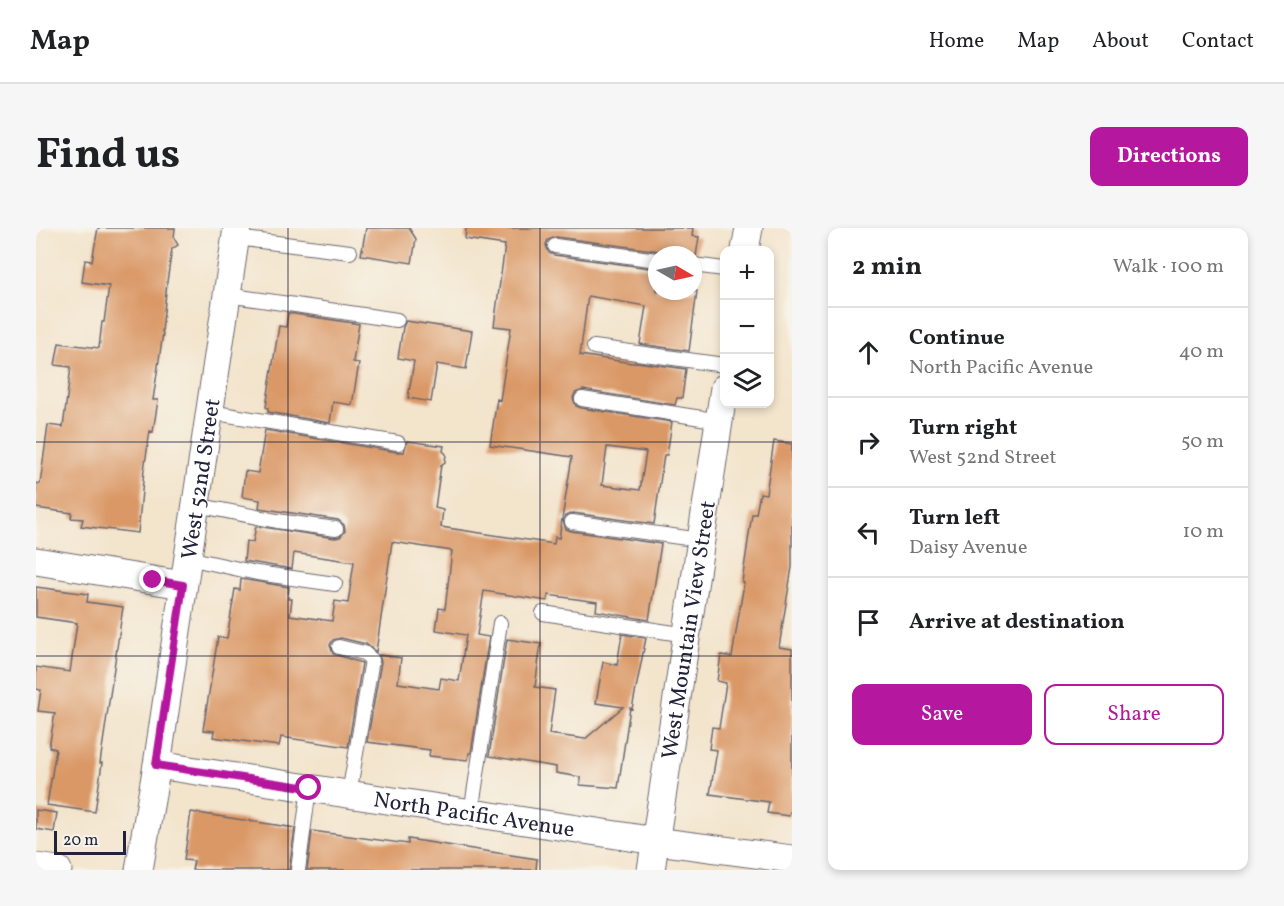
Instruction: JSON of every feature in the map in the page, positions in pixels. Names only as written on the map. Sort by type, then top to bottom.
[{"type":"street","points":[[746,246],[749,228]]},
{"type":"street","name":"West 52nd Street","points":[[139,870],[237,233]]},
{"type":"street","name":"West Mountain View Street","points":[[651,870],[722,408]]},
{"type":"street","points":[[36,561],[183,585]]},
{"type":"street","name":"North Pacific Avenue","points":[[156,765],[656,841],[792,859]]},
{"type":"street","points":[[36,867],[58,870]]},
{"type":"lane","points":[[237,233],[350,252]]},
{"type":"lane","points":[[555,246],[648,259]]},
{"type":"lane","points":[[702,266],[720,268]]},
{"type":"lane","points":[[227,295],[397,320]]},
{"type":"lane","points":[[594,347],[720,364]]},
{"type":"lane","points":[[582,399],[720,421]]},
{"type":"lane","points":[[210,412],[398,442]]},
{"type":"lane","points":[[196,505],[277,521],[336,529]]},
{"type":"lane","points":[[572,522],[702,540]]},
{"type":"lane","points":[[188,558],[257,573],[335,584]]},
{"type":"lane","points":[[543,613],[687,634]]},
{"type":"lane","points":[[471,813],[500,623]]},
{"type":"lane","points":[[339,647],[364,653],[372,660],[349,794]]},
{"type":"lane","points":[[298,870],[309,788]]},
{"type":"building","points":[[98,228],[175,228],[174,238],[178,245],[172,249],[167,282],[163,333],[153,400],[158,400],[144,470],[138,533],[81,526],[83,519],[71,518],[72,513],[36,508],[36,483],[40,484],[48,425],[63,427],[71,367],[55,365],[59,343],[99,348],[109,286],[82,282],[85,260],[92,261]]},
{"type":"building","points":[[366,228],[409,228],[416,239],[412,263],[361,255]]},
{"type":"building","points":[[466,228],[693,228],[692,236],[699,237],[698,246],[648,246],[648,249],[556,237],[548,240],[546,245],[549,253],[554,255],[648,268],[648,300],[696,300],[689,351],[640,344],[646,306],[588,296],[580,355],[686,369],[682,398],[677,398],[675,405],[583,390],[575,393],[573,398],[576,406],[581,408],[672,422],[667,455],[664,455],[654,524],[573,513],[565,516],[563,521],[566,529],[571,531],[661,544],[649,620],[596,611],[597,602],[548,595],[547,601],[484,591],[477,635],[489,637],[468,760],[429,756],[430,750],[367,742],[381,662],[379,655],[401,658],[398,683],[439,689],[441,678],[459,681],[466,635],[436,630],[439,608],[445,609],[452,551],[392,542],[376,652],[366,644],[341,638],[333,640],[330,645],[333,654],[362,663],[348,747],[281,737],[279,746],[213,737],[214,731],[203,730],[218,637],[227,638],[235,589],[240,590],[241,579],[289,587],[288,599],[292,599],[290,615],[332,621],[335,601],[348,603],[354,562],[294,553],[292,569],[244,561],[246,541],[253,542],[256,526],[335,538],[340,537],[345,531],[344,525],[338,520],[259,508],[260,500],[242,497],[245,471],[258,473],[265,430],[397,452],[404,452],[407,441],[444,446],[445,462],[441,465],[435,508],[443,510],[441,527],[554,544],[555,537],[559,538],[572,457],[490,445],[497,399],[500,400],[511,328],[494,326],[505,245],[465,239]],"holes":[[[607,447],[646,452],[640,490],[602,485]]]},
{"type":"building","points":[[288,313],[359,324],[353,362],[359,363],[352,405],[333,402],[330,423],[268,412],[266,407],[279,326],[286,327]]},
{"type":"building","points":[[406,321],[472,331],[466,369],[437,364],[431,402],[408,398],[414,361],[398,358]]},
{"type":"building","points":[[774,441],[792,444],[792,567],[779,647],[792,649],[792,812],[789,816],[767,813],[769,802],[710,794],[717,750],[709,749],[712,727],[719,728],[726,683],[717,681],[721,655],[732,657],[752,514],[756,514],[760,493],[766,494]]},
{"type":"building","points":[[36,587],[88,594],[87,602],[123,607],[95,812],[47,805],[56,749],[49,747],[55,713],[38,711],[41,690],[36,689],[36,667],[70,672],[77,623],[36,617]]},
{"type":"building","points":[[622,634],[646,638],[632,709],[630,708],[618,788],[580,785],[580,777],[556,773],[556,767],[489,756],[507,639],[541,644],[535,687],[555,690],[549,734],[585,739],[623,707],[596,703],[603,662],[617,665]]},
{"type":"building","points":[[36,810],[57,813],[54,832],[36,829]]},
{"type":"building","points":[[191,812],[295,828],[289,870],[192,870],[194,861],[184,860]]},
{"type":"building","points":[[312,831],[408,844],[408,839],[537,859],[536,870],[307,870]]},
{"type":"route","points":[[153,580],[183,585],[156,765],[309,788]]}]
